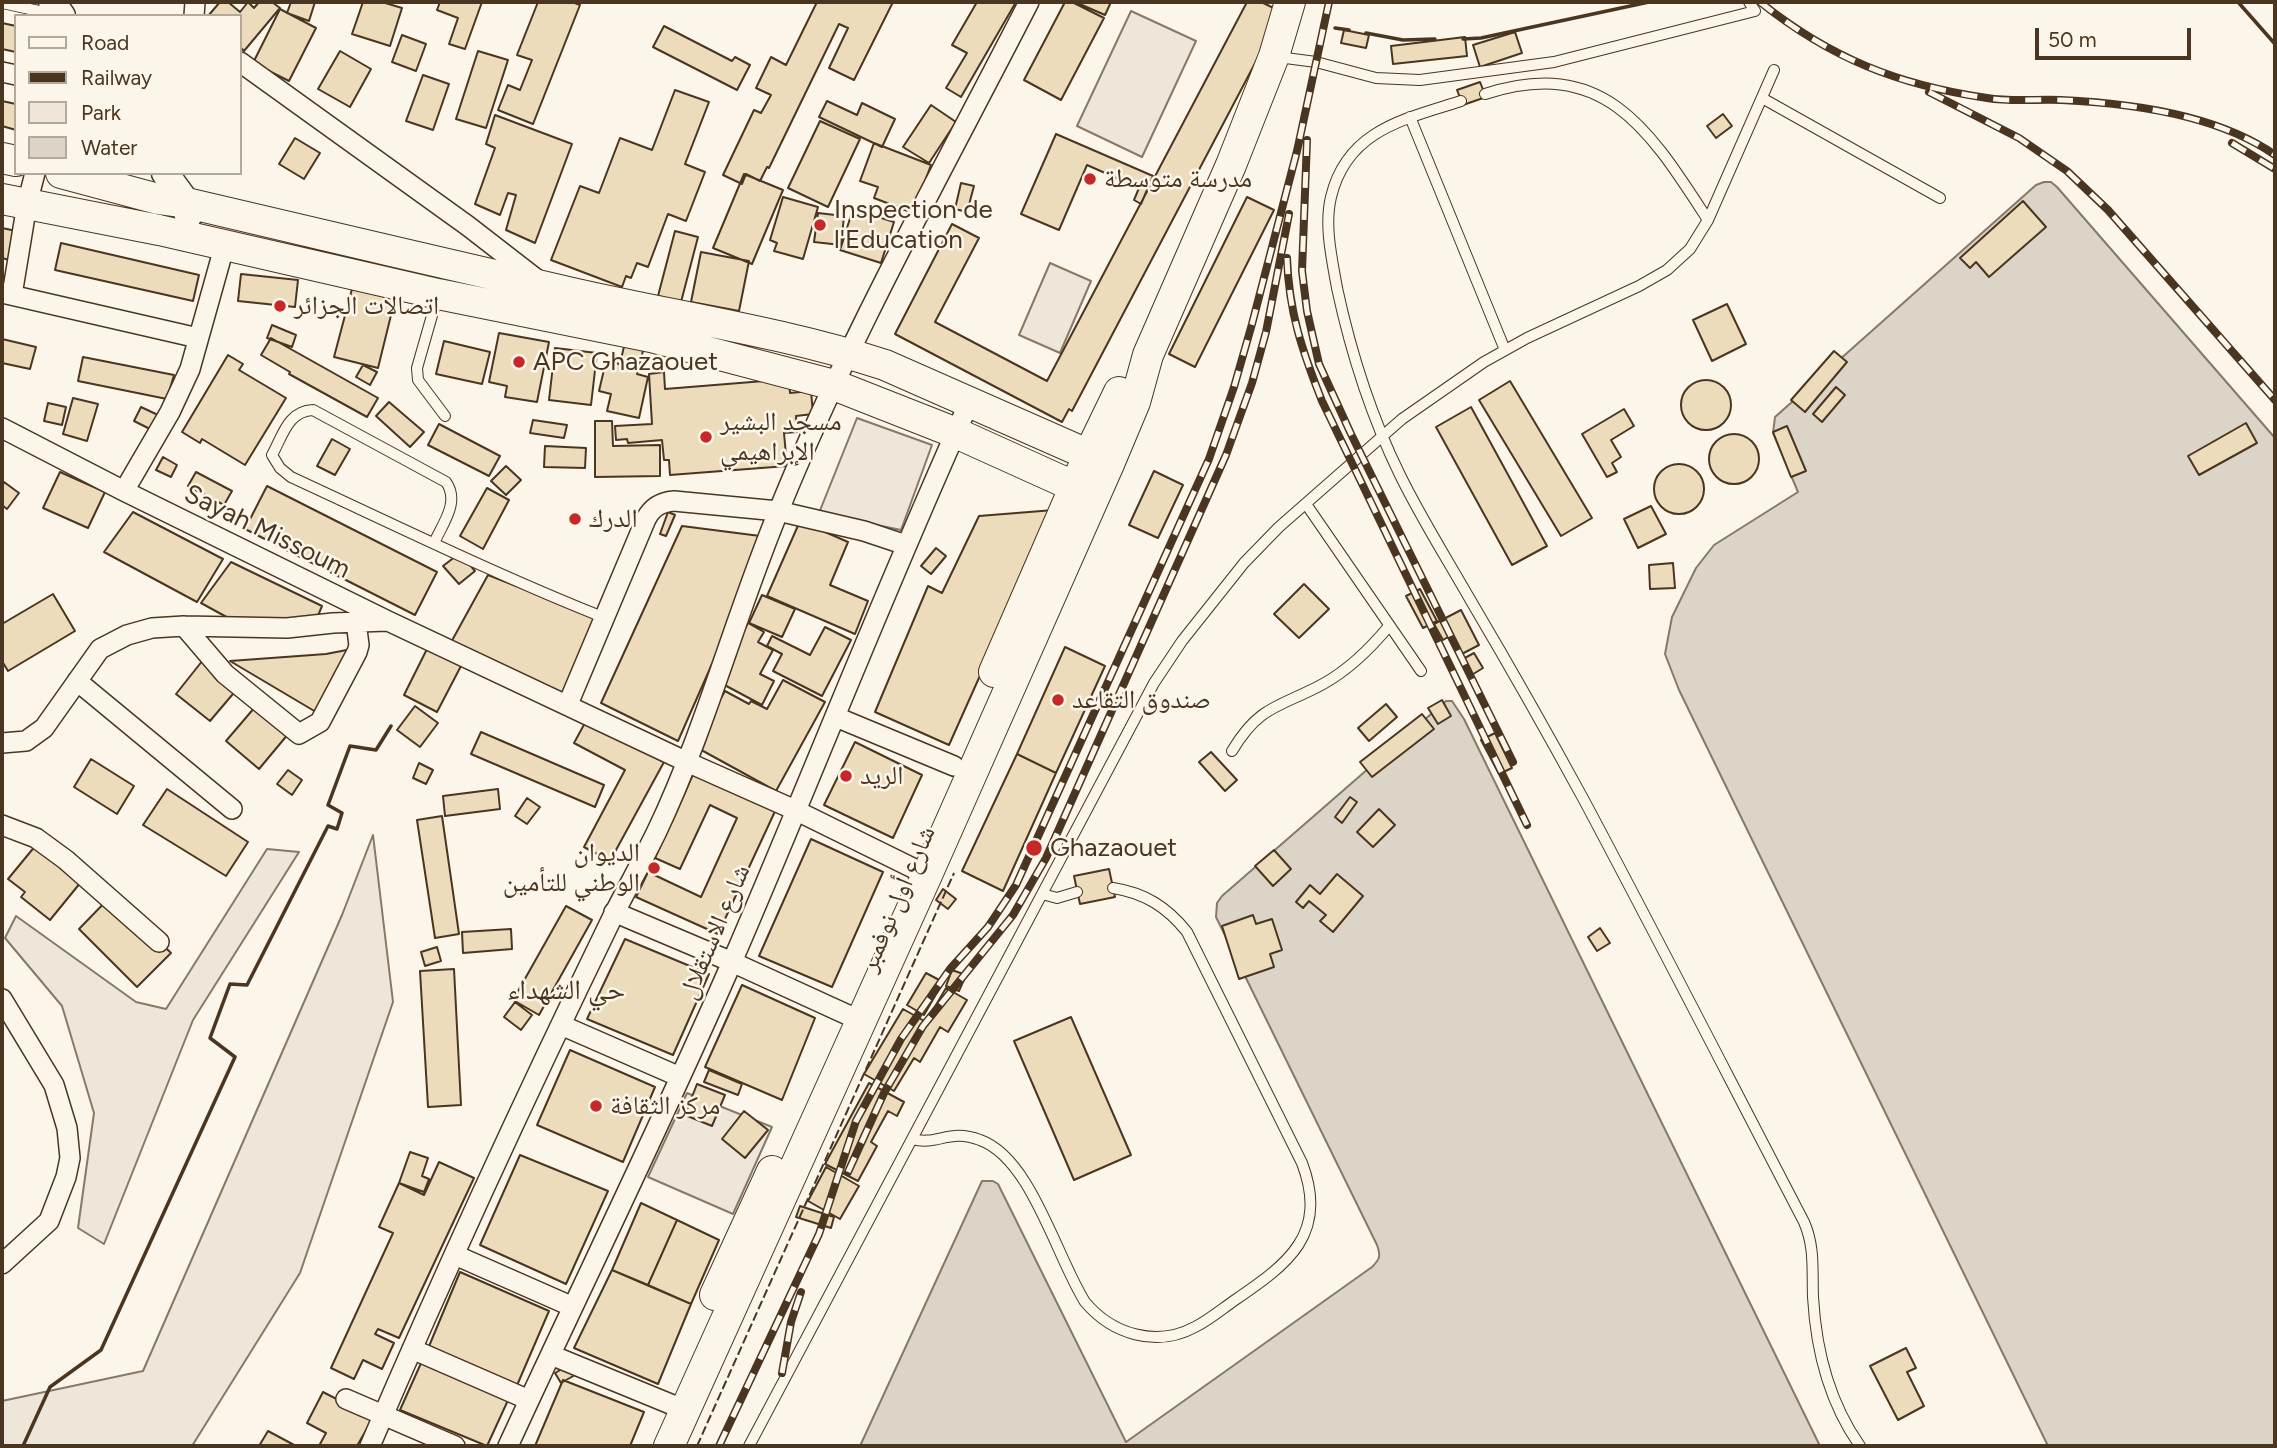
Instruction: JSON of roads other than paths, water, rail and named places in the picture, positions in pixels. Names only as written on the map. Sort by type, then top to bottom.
[{"type":"main road","points":[[75,175],[169,188],[444,279],[834,385],[956,433],[1084,491],[1099,459],[1135,402],[1148,355],[1231,165],[1274,56],[1287,14]]},
{"type":"main road","points":[[159,230],[169,188]]},
{"type":"main road","points":[[169,188],[191,237]]},
{"type":"main road","points":[[14,202],[225,244],[444,279],[545,286],[848,353],[885,365],[1099,459]]},
{"type":"main road","name":"شارع أول نوفمبر","points":[[920,872],[954,766],[1084,491]]},
{"type":"main road","name":"شارع أول نوفمبر","points":[[650,1446],[677,1406],[854,1018],[1084,491]]},
{"type":"main road","name":"شارع أول نوفمبر","points":[[668,1446],[677,1406]]},
{"type":"street","points":[[370,1446],[454,1255],[614,912],[657,831],[687,762],[778,512],[848,353],[1029,2]]},
{"type":"street","points":[[242,63],[468,226],[545,286]]},
{"type":"street","points":[[34,175],[14,202],[7,294],[198,338]]},
{"type":"street","points":[[124,491],[170,412],[190,369],[225,244]]},
{"type":"street","name":"شارع الاستقلال","points":[[508,1446],[732,962],[906,545],[969,403]]},
{"type":"street","name":"Sayah Missoum","points":[[2,428],[388,621],[795,810],[920,872]]},
{"type":"street","points":[[568,704],[646,519],[660,503],[674,500],[778,512],[864,531],[906,545]]},
{"type":"street","points":[[2,743],[26,741],[44,728],[100,649],[127,635],[152,628],[184,626],[287,628],[388,621]]},
{"type":"street","points":[[184,626],[225,674],[299,734],[320,722],[357,652],[359,645],[356,622]]},
{"type":"street","points":[[78,681],[232,809]]},
{"type":"street","points":[[836,716],[954,766]]},
{"type":"street","points":[[2,825],[36,838],[66,860],[159,942]]},
{"type":"street","points":[[614,912],[854,1018]]},
{"type":"street","points":[[2,999],[54,1085],[67,1128],[70,1158],[66,1177],[49,1221],[2,1264]]},
{"type":"street","points":[[561,1026],[680,1077]]},
{"type":"street","points":[[454,1255],[573,1307]]},
{"type":"street","points":[[412,1349],[529,1400]]},
{"type":"street","points":[[551,1355],[677,1406]]},
{"type":"street","points":[[346,1399],[455,1446]]},
{"type":"lane","points":[[1274,56],[1316,62],[1395,80],[1474,74],[1554,62],[1755,11],[1749,2]]},
{"type":"lane","points":[[7,3],[54,14]]},
{"type":"lane","points":[[749,1446],[1154,683],[1182,641],[1244,563],[1382,436],[1442,389],[1505,350],[1667,270],[1690,249],[1708,220],[1774,70]]},
{"type":"lane","points":[[1485,94],[1514,85],[1546,83],[1580,89],[1613,103],[1641,126],[1708,220]]},
{"type":"lane","points":[[1762,98],[1941,198]]},
{"type":"lane","points":[[1461,101],[1410,117],[1371,135],[1351,156],[1335,184],[1328,217],[1335,275],[1343,316],[1362,383],[1382,436],[1420,514],[1551,738],[1804,1222],[1812,1246],[1814,1315],[1823,1368],[1836,1405],[1860,1446]]},
{"type":"lane","points":[[1410,117],[1505,350]]},
{"type":"lane","points":[[444,279],[417,368],[418,380],[445,416]]},
{"type":"lane","points":[[434,543],[453,500],[451,489],[446,482],[313,410],[302,410],[294,415],[272,455],[280,468],[291,477],[531,588],[606,618]]},
{"type":"lane","points":[[1306,504],[1420,671]]},
{"type":"lane","points":[[1232,751],[1241,735],[1268,710],[1341,673],[1375,643],[1389,626]]},
{"type":"lane","points":[[912,1139],[923,1142],[952,1135],[967,1136],[994,1146],[1006,1155],[1024,1180],[1085,1302],[1101,1318],[1120,1330],[1135,1335],[1158,1337],[1180,1334],[1194,1328],[1270,1277],[1290,1258],[1304,1235],[1311,1207],[1308,1177],[1302,1163],[1187,932],[1160,904],[1145,896],[1113,888]]},
{"type":"lane","points":[[1042,894],[1057,898],[1077,892]]},
{"type":"water","points":[[2051,182],[2057,187],[2275,438],[2275,1446],[2048,1446],[1679,690],[1665,654],[1672,617],[1696,568],[1714,545],[1798,492],[1773,433],[1775,417],[2036,185]]},
{"type":"water","points":[[1446,701],[1452,701],[1464,719],[1820,1446],[860,1446],[982,1181],[998,1184],[1126,1442],[1377,1262],[1377,1245],[1216,917],[1217,903]]},
{"type":"railway","points":[[719,1446],[819,1234],[856,1121],[901,1039],[950,969],[988,927],[1016,885],[1209,459],[1252,324],[1297,151],[1329,2]]},
{"type":"railway","points":[[1760,2],[1812,39],[1839,54],[1895,77],[1996,99],[2061,100],[2144,108],[2227,130],[2275,155]]},
{"type":"railway","points":[[1929,92],[2019,138],[2067,171],[2108,210],[2275,400]]},
{"type":"railway","points":[[1307,140],[1302,271],[1307,311],[1319,364],[1513,762]]},
{"type":"railway","points":[[2232,143],[2275,169]]},
{"type":"railway","points":[[848,1172],[884,1093],[923,1026],[1013,915],[1046,858],[1226,455],[1252,383],[1266,332],[1289,214]]},
{"type":"railway","points":[[1287,258],[1290,296],[1298,331],[1322,401],[1527,825]]},
{"type":"railway","points":[[782,1373],[791,1322],[801,1292]]},
{"type":"place","name":"مدرسة متوسطة","points":[[1090,179]]},
{"type":"place","name":"Inspection de l'Education","points":[[820,225]]},
{"type":"place","name":"اتصالات الجزائر","points":[[280,306]]},
{"type":"place","name":"APC Ghazaouet","points":[[519,362]]},
{"type":"place","name":"مسجد البشير الإبراهيمي","points":[[706,437]]},
{"type":"place","name":"الدرك","points":[[575,519]]},
{"type":"place","name":"صندوق التقاعد","points":[[1058,700]]},
{"type":"place","name":"الريد","points":[[846,776]]},
{"type":"place","name":"Ghazaouet","points":[[1034,848]]},
{"type":"place","name":"الديوان الوطني للتأمين","points":[[654,868]]},
{"type":"place","name":"مركز الثقافة","points":[[596,1106]]},
{"type":"district","name":"حي الشهداء","points":[[566,991]]}]
